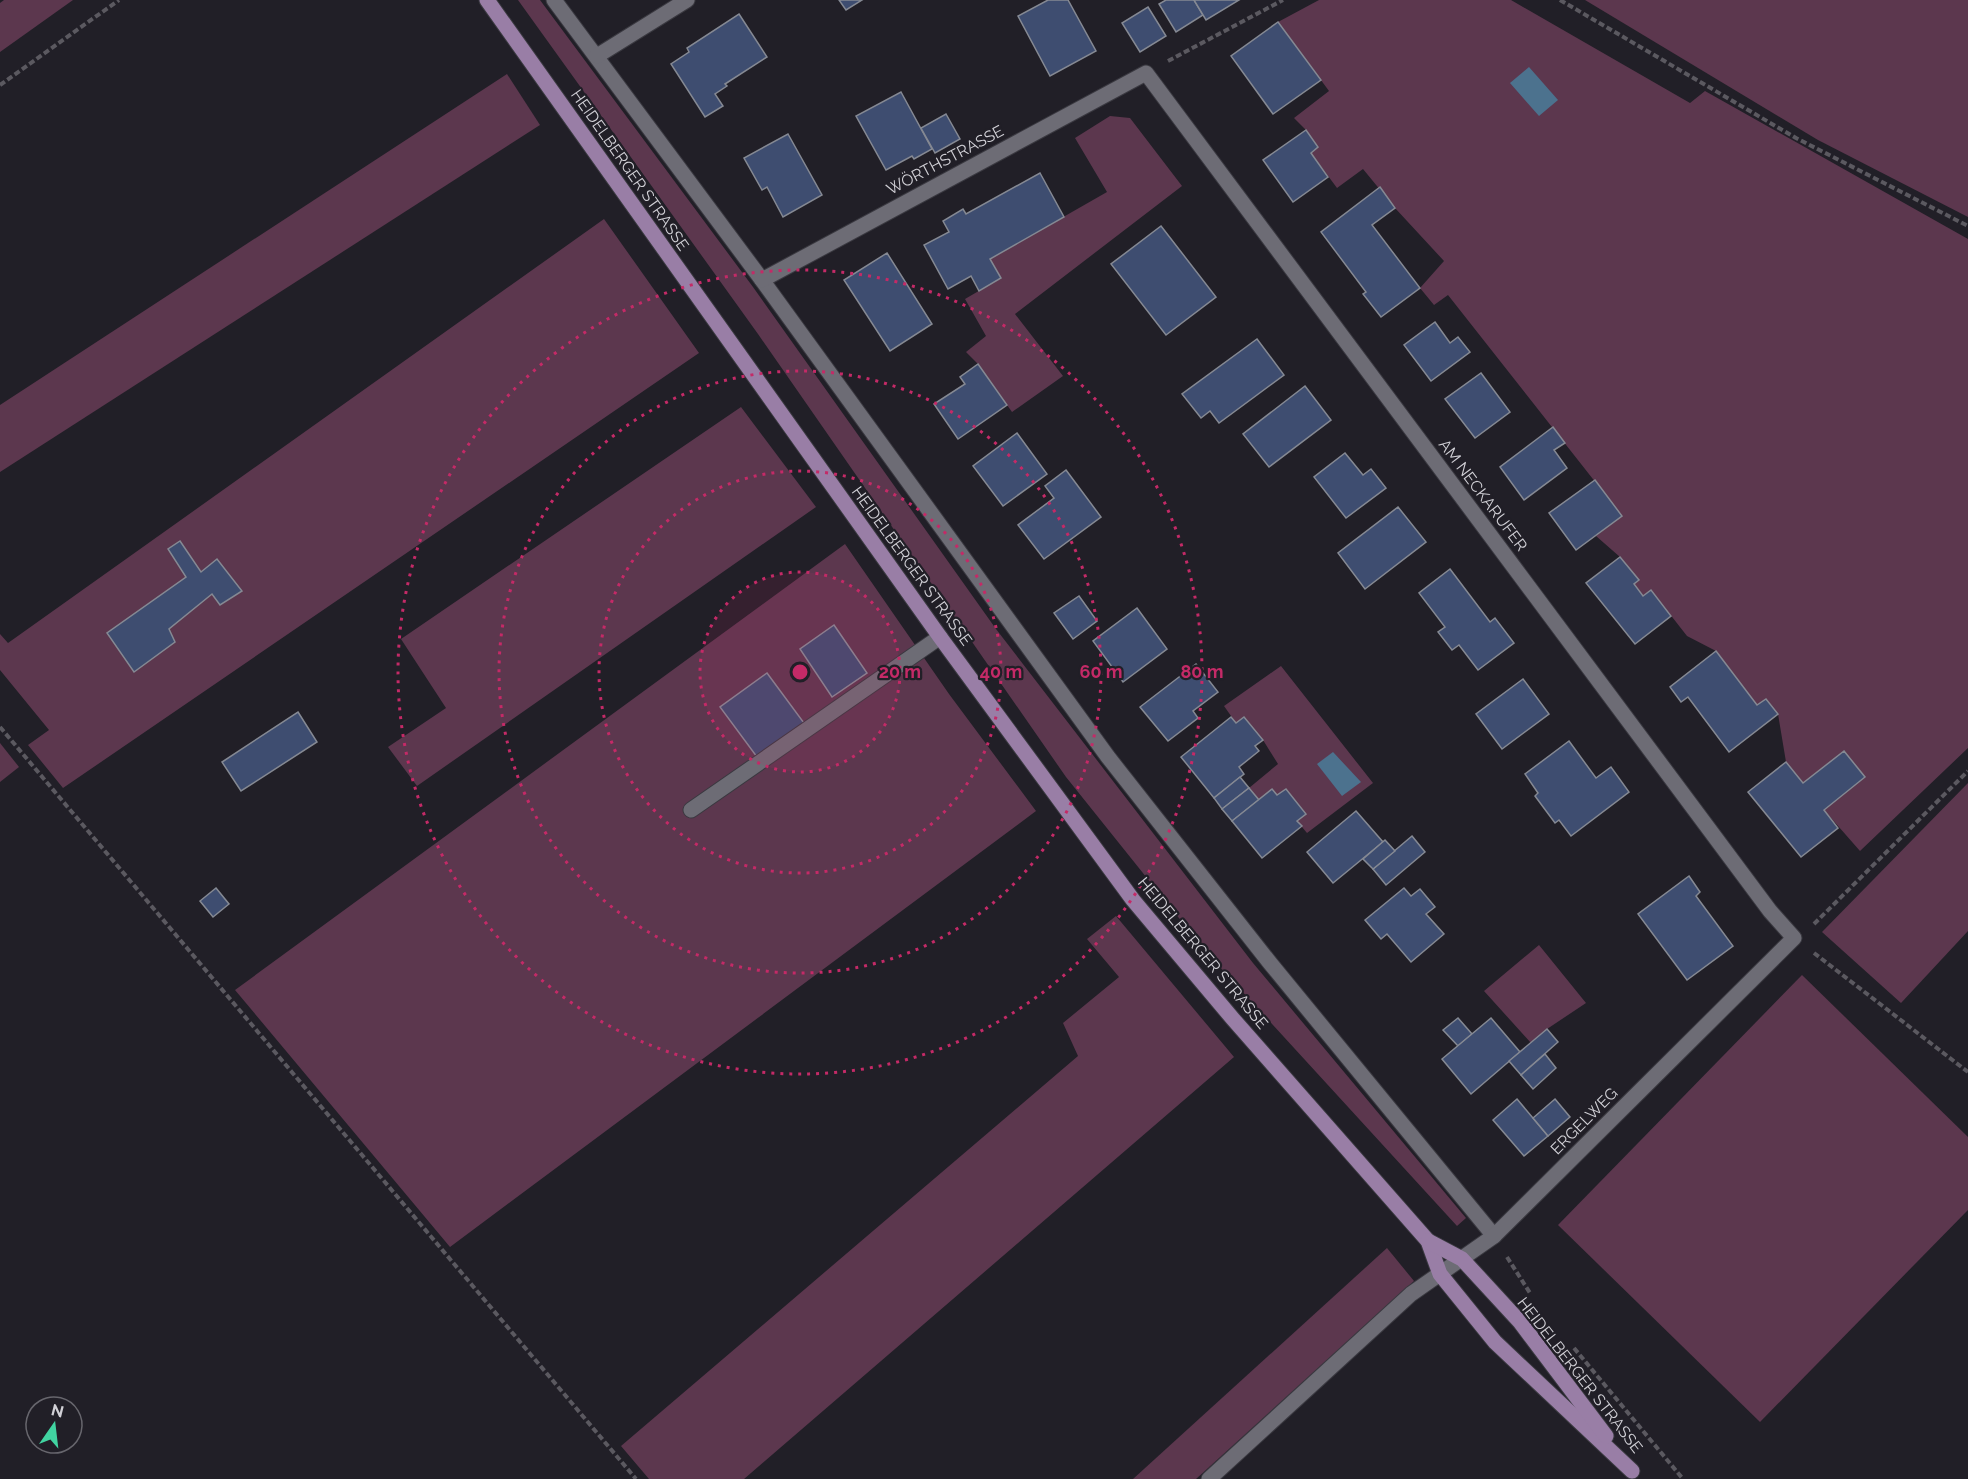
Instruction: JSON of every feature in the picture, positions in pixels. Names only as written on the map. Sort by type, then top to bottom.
[{"type":"main road","name":"HEIDELBERGER STRASSE","points":[[487,0],[940,637],[1133,900],[1233,1019],[1428,1241],[1440,1274],[1496,1342],[1635,1475]]},
{"type":"main road","name":"HEIDELBERGER STRASSE","points":[[1428,1241],[1462,1258],[1520,1322],[1635,1475]]},
{"type":"street","points":[[554,0],[762,279],[1108,757],[1270,963],[1494,1236]]},
{"type":"street","points":[[597,56],[687,0]]},
{"type":"street","name":"WÖRTHSTRASSE","points":[[762,279],[1146,73]]},
{"type":"street","name":"AM NECKARUFER","points":[[1146,73],[1762,901],[1794,938]]},
{"type":"street","points":[[691,810],[940,637]]},
{"type":"street","name":"ERGELWEG","points":[[1209,1479],[1411,1294],[1494,1236],[1794,938]]},
{"type":"path","points":[[0,85],[118,0]]},
{"type":"path","points":[[1146,73],[1283,0]]},
{"type":"path","points":[[1560,0],[1796,138],[1968,226]]},
{"type":"path","points":[[0,727],[636,1479]]},
{"type":"path","points":[[1968,771],[1819,921],[1794,938],[1968,1071]]},
{"type":"path","points":[[1494,1236],[1532,1296]]},
{"type":"path","points":[[1569,1342],[1683,1479]]},
{"type":"shaded area","points":[[4,0],[73,0],[0,52],[0,3]]},
{"type":"shaded area","points":[[518,0],[540,0],[753,287],[996,629],[1253,963],[1466,1218],[1457,1226],[1207,953],[1066,777],[758,334]]},
{"type":"shaded area","points":[[1319,0],[1511,0],[1690,103],[1705,91],[1968,239],[1968,748],[1860,851],[1824,810],[1865,777],[1844,751],[1803,783],[1786,762],[1778,714],[1766,699],[1757,705],[1716,651],[1687,636],[1651,590],[1643,596],[1634,584],[1639,580],[1620,557],[1596,536],[1622,516],[1448,295],[1434,305],[1420,288],[1444,261],[1363,169],[1337,188],[1311,153],[1318,147],[1294,118],[1329,91],[1278,22]]},
{"type":"shaded area","points":[[1585,0],[1968,0],[1968,217],[1818,140]]},
{"type":"shaded area","points":[[507,74],[540,125],[0,472],[0,405]]},
{"type":"shaded area","points":[[1110,116],[1130,118],[1182,186],[1015,314],[1063,376],[1012,412],[978,364],[966,352],[986,336],[965,299],[1001,278],[990,259],[1107,192],[1075,138]]},
{"type":"shaded area","points":[[604,219],[699,353],[63,788],[28,745],[49,730],[0,670],[0,634],[8,643]]},
{"type":"shaded area","points":[[741,407],[816,507],[417,786],[388,747],[446,708],[401,639]]},
{"type":"shaded area","points":[[845,544],[949,694],[1036,811],[450,1247],[235,990]]},
{"type":"shaded area","points":[[1281,666],[1373,783],[1307,833],[1297,821],[1305,813],[1286,789],[1277,795],[1259,800],[1249,788],[1278,764],[1263,740],[1244,717],[1236,723],[1224,706]]},
{"type":"shaded area","points":[[0,743],[19,767],[0,782]]},
{"type":"shaded area","points":[[1968,783],[1968,931],[1901,1003],[1822,932]]},
{"type":"shaded area","points":[[1116,916],[1234,1057],[744,1479],[649,1479],[621,1446],[1078,1056],[1063,1023],[1119,977],[1087,939]]},
{"type":"shaded area","points":[[1539,945],[1586,1003],[1547,1029],[1531,1043],[1484,991]]},
{"type":"shaded area","points":[[1802,975],[1968,1137],[1968,1210],[1760,1422],[1558,1225]]},
{"type":"shaded area","points":[[1387,1248],[1414,1281],[1196,1479],[1133,1479]]},
{"type":"water","points":[[1529,67],[1558,100],[1539,116],[1510,83]]},
{"type":"water","points":[[1333,752],[1361,782],[1342,796],[1317,764]]},
{"type":"building","points":[[839,0],[862,0],[846,10]]},
{"type":"building","points":[[1048,0],[1068,0],[1096,51],[1050,76],[1018,16]]},
{"type":"building","points":[[1166,0],[1194,0],[1203,15],[1176,32],[1159,4]]},
{"type":"building","points":[[1194,0],[1239,0],[1206,20]]},
{"type":"building","points":[[1148,7],[1166,36],[1140,52],[1122,23]]},
{"type":"building","points":[[739,14],[767,57],[725,84],[727,86],[715,94],[723,106],[705,117],[671,64],[689,52],[687,48]]},
{"type":"building","points":[[1278,22],[1321,80],[1273,114],[1231,56]]},
{"type":"building","points":[[901,92],[932,149],[914,159],[912,156],[886,170],[856,116]]},
{"type":"building","points":[[946,114],[960,139],[935,153],[921,128]]},
{"type":"building","points":[[1306,130],[1318,147],[1311,153],[1328,177],[1293,202],[1263,160]]},
{"type":"building","points":[[788,134],[822,195],[783,217],[767,187],[762,190],[744,158]]},
{"type":"building","points":[[1040,173],[1064,217],[990,259],[1001,278],[979,291],[971,276],[948,289],[924,245],[949,232],[943,221],[963,209],[966,214]]},
{"type":"building","points":[[1380,187],[1395,208],[1372,225],[1420,288],[1381,317],[1363,294],[1366,292],[1321,232]]},
{"type":"building","points":[[1161,226],[1216,297],[1166,335],[1111,264]]},
{"type":"building","points":[[887,253],[932,324],[890,351],[844,280]]},
{"type":"building","points":[[1435,322],[1450,343],[1458,337],[1470,352],[1431,381],[1404,345]]},
{"type":"building","points":[[1257,339],[1284,375],[1219,423],[1210,411],[1201,418],[1182,394]]},
{"type":"building","points":[[978,364],[1007,405],[958,439],[934,404],[965,384],[960,377]]},
{"type":"building","points":[[1481,373],[1510,412],[1475,438],[1445,399]]},
{"type":"building","points":[[1305,386],[1331,420],[1269,467],[1243,434]]},
{"type":"building","points":[[1553,427],[1565,443],[1554,450],[1567,468],[1524,500],[1500,467]]},
{"type":"building","points":[[1017,433],[1047,474],[1003,506],[973,466]]},
{"type":"building","points":[[1345,453],[1363,475],[1371,469],[1386,488],[1346,518],[1314,477]]},
{"type":"building","points":[[1066,470],[1101,517],[1044,559],[1018,525],[1054,498],[1045,486]]},
{"type":"building","points":[[1595,480],[1622,516],[1576,550],[1549,513]]},
{"type":"building","points":[[1398,507],[1426,542],[1365,589],[1338,553]]},
{"type":"building","points":[[180,541],[201,572],[217,559],[242,591],[220,605],[212,594],[169,629],[175,642],[134,672],[107,633],[186,577],[168,549]]},
{"type":"building","points":[[1620,557],[1639,580],[1634,584],[1643,596],[1651,590],[1671,616],[1635,644],[1586,583]]},
{"type":"building","points":[[1450,569],[1490,622],[1495,618],[1514,643],[1478,670],[1459,645],[1452,650],[1438,632],[1445,627],[1419,593]]},
{"type":"building","points":[[1079,596],[1097,621],[1073,639],[1054,613]]},
{"type":"building","points":[[1137,608],[1167,649],[1123,682],[1093,641]]},
{"type":"building","points":[[834,625],[867,673],[832,697],[800,649]]},
{"type":"building","points":[[1716,651],[1757,705],[1766,699],[1778,714],[1729,752],[1688,697],[1681,702],[1670,687]]},
{"type":"building","points":[[1196,664],[1218,692],[1193,711],[1198,718],[1168,741],[1140,707]]},
{"type":"building","points":[[767,673],[804,723],[757,757],[720,707]]},
{"type":"building","points":[[1523,679],[1549,714],[1502,749],[1476,714]]},
{"type":"building","points":[[298,712],[317,742],[241,791],[222,762]]},
{"type":"building","points":[[1231,717],[1236,723],[1244,717],[1263,740],[1255,746],[1259,751],[1239,767],[1244,774],[1214,798],[1181,757]]},
{"type":"building","points":[[1569,741],[1596,778],[1611,767],[1629,792],[1571,836],[1559,820],[1555,823],[1535,796],[1538,793],[1525,774]]},
{"type":"building","points":[[1844,751],[1865,777],[1824,810],[1838,828],[1801,857],[1748,792],[1786,762],[1803,783]]},
{"type":"building","points":[[1240,777],[1249,788],[1222,809],[1214,798]]},
{"type":"building","points":[[1249,788],[1259,800],[1232,821],[1222,809]]},
{"type":"building","points":[[1272,789],[1277,795],[1286,789],[1306,814],[1297,821],[1302,826],[1262,858],[1232,821]]},
{"type":"building","points":[[1356,811],[1383,842],[1333,883],[1307,852]]},
{"type":"building","points":[[1412,836],[1425,852],[1386,885],[1373,869]]},
{"type":"building","points":[[1385,840],[1395,851],[1373,869],[1363,859]]},
{"type":"building","points":[[1689,876],[1700,892],[1696,896],[1733,946],[1687,980],[1638,914]]},
{"type":"building","points":[[216,888],[229,904],[213,917],[200,901]]},
{"type":"building","points":[[1404,888],[1411,896],[1420,889],[1435,907],[1426,914],[1444,934],[1411,962],[1387,934],[1381,939],[1365,920]]},
{"type":"building","points":[[1458,1018],[1472,1034],[1458,1046],[1443,1030]]},
{"type":"building","points":[[1491,1018],[1520,1052],[1471,1094],[1442,1059]]},
{"type":"building","points":[[1547,1029],[1558,1042],[1521,1075],[1509,1061]]},
{"type":"building","points":[[1545,1054],[1556,1068],[1533,1089],[1521,1075]]},
{"type":"building","points":[[1517,1099],[1548,1136],[1524,1156],[1493,1120]]},
{"type":"building","points":[[1555,1099],[1570,1117],[1548,1136],[1533,1118]]}]
